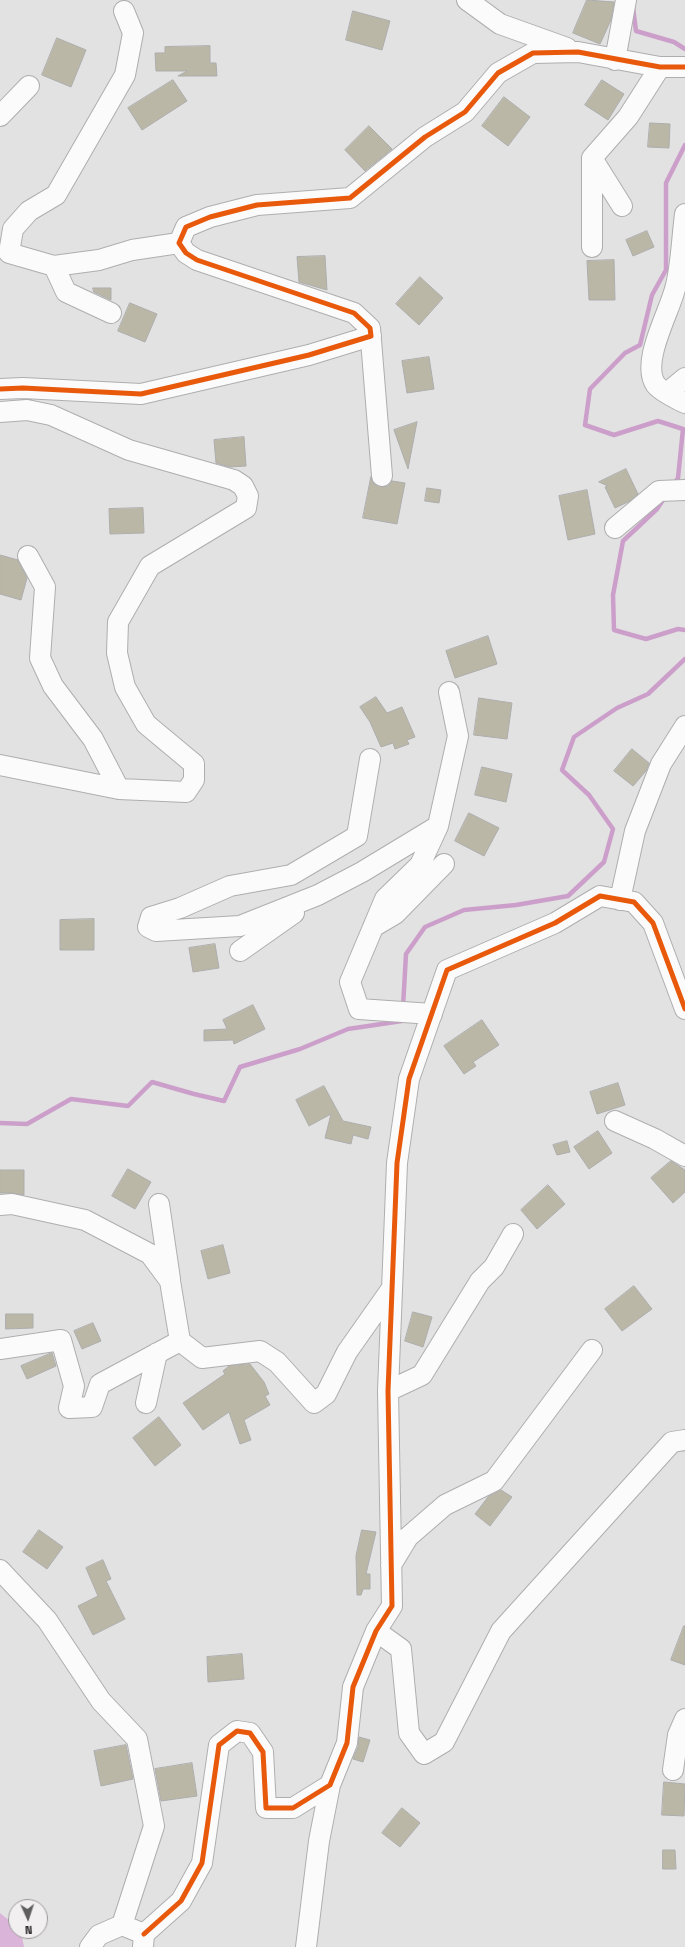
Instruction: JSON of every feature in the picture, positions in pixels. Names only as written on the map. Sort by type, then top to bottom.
[{"type":"street","points":[[467,0],[500,24],[578,52],[615,60],[660,67],[685,67]]},
{"type":"street","points":[[615,60],[626,0]]},
{"type":"street","points":[[124,11],[133,33],[125,75],[56,195],[30,211],[13,229],[5,249],[54,266],[98,260],[132,250],[179,243]]},
{"type":"street","points":[[179,243],[186,227],[210,217],[257,205],[350,198],[425,137],[466,112],[498,73],[533,53],[578,52]]},
{"type":"street","points":[[592,248],[592,158],[628,117],[660,67]]},
{"type":"street","points":[[0,116],[30,86]]},
{"type":"street","points":[[592,158],[622,206]]},
{"type":"street","points":[[685,214],[676,288],[657,339],[651,365],[656,385],[685,403]]},
{"type":"street","points":[[179,243],[186,254],[197,260],[354,313],[370,328],[382,476]]},
{"type":"street","points":[[54,266],[66,292],[111,313]]},
{"type":"street","points":[[0,389],[23,388],[141,394],[309,355],[371,336]]},
{"type":"street","points":[[667,393],[685,378]]},
{"type":"street","points":[[0,412],[27,410],[51,415],[129,450],[234,480],[243,486],[248,496],[246,508],[150,566],[118,622],[117,652],[125,687],[146,724],[194,764],[194,780],[186,792],[119,789],[0,765]]},
{"type":"street","points":[[615,528],[659,490],[685,490]]},
{"type":"street","points":[[28,556],[45,587],[40,658],[53,686],[93,739],[119,789]]},
{"type":"street","points":[[432,1014],[359,1009],[350,982],[385,899],[420,865],[438,826],[458,736],[449,692]]},
{"type":"street","points":[[620,900],[635,831],[661,764],[685,726]]},
{"type":"street","points":[[370,760],[357,836],[291,875],[230,886],[180,908],[150,917],[148,928],[156,931],[240,926],[318,895],[362,872],[438,826]]},
{"type":"street","points":[[373,927],[395,914],[444,864]]},
{"type":"street","points":[[240,951],[318,895]]},
{"type":"street","points":[[306,1947],[320,1841],[330,1785],[347,1743],[353,1687],[376,1631],[392,1606],[388,1391],[397,1163],[409,1079],[447,970],[555,923],[600,896],[634,902],[653,923],[685,1009]]},
{"type":"street","points":[[616,1121],[655,1138],[685,1156]]},
{"type":"street","points":[[0,1205],[12,1204],[85,1220],[150,1254],[170,1281]]},
{"type":"street","points":[[159,1204],[180,1341],[202,1358],[260,1351],[277,1362],[314,1403],[326,1394],[347,1352],[392,1288]]},
{"type":"street","points":[[388,1391],[422,1375],[480,1281],[494,1267],[513,1234]]},
{"type":"street","points":[[0,1349],[61,1340],[74,1386],[69,1408],[92,1407],[100,1384],[180,1341]]},
{"type":"street","points":[[391,1565],[408,1537],[445,1505],[494,1480],[592,1350]]},
{"type":"street","points":[[146,1403],[157,1353]]},
{"type":"street","points":[[376,1631],[402,1649],[409,1733],[424,1754],[444,1742],[502,1632],[672,1442],[685,1440]]},
{"type":"street","points":[[0,1570],[47,1620],[101,1701],[137,1739],[154,1826],[122,1925],[99,1935],[90,1947]]},
{"type":"street","points":[[673,1770],[678,1735],[685,1719]]},
{"type":"street","points":[[122,1925],[144,1940],[181,1901],[202,1863],[219,1745],[237,1731],[250,1733],[263,1752],[266,1808],[293,1808],[330,1785]]},
{"type":"shaded area","points":[[0,1913],[8,1920],[8,1939],[22,1939],[24,1947],[0,1947]]},
{"type":"building","points":[[587,0],[614,2],[611,20],[600,44],[573,33]]},
{"type":"building","points":[[353,11],[390,21],[382,50],[346,40]]},
{"type":"building","points":[[57,38],[86,50],[71,87],[42,75]]},
{"type":"building","points":[[210,46],[210,63],[216,63],[217,76],[178,76],[187,71],[156,71],[155,53],[165,53],[165,47]]},
{"type":"building","points":[[173,80],[187,101],[142,130],[128,108]]},
{"type":"building","points":[[602,80],[624,94],[608,120],[585,105]]},
{"type":"building","points":[[504,97],[530,117],[508,146],[482,126]]},
{"type":"building","points":[[650,123],[670,124],[669,148],[648,147]]},
{"type":"building","points":[[369,126],[392,149],[365,171],[345,150]]},
{"type":"building","points":[[647,231],[654,247],[633,256],[626,240]]},
{"type":"building","points":[[325,256],[327,290],[299,282],[297,257]]},
{"type":"building","points":[[614,260],[615,300],[589,300],[587,261]]},
{"type":"building","points":[[420,277],[443,298],[419,325],[396,304]]},
{"type":"building","points":[[93,288],[111,288],[111,300],[94,292]]},
{"type":"building","points":[[130,303],[157,314],[145,342],[118,331]]},
{"type":"building","points":[[429,357],[434,389],[407,393],[402,361]]},
{"type":"building","points":[[417,422],[408,469],[394,430]]},
{"type":"building","points":[[244,437],[246,466],[230,467],[216,463],[214,440]]},
{"type":"building","points":[[626,469],[638,494],[630,501],[615,508],[605,487],[608,486],[599,482]]},
{"type":"building","points":[[371,477],[373,483],[383,487],[388,486],[392,481],[405,483],[397,524],[363,518]]},
{"type":"building","points":[[427,488],[441,490],[439,503],[425,501]]},
{"type":"building","points":[[587,490],[595,534],[568,540],[559,496]]},
{"type":"building","points":[[143,508],[144,533],[110,534],[109,509]]},
{"type":"building","points":[[0,555],[18,560],[27,578],[21,600],[0,594]]},
{"type":"building","points":[[488,636],[497,664],[455,678],[446,651]]},
{"type":"building","points":[[376,697],[387,713],[402,707],[415,737],[407,740],[409,744],[395,749],[393,743],[381,747],[370,722],[360,707]]},
{"type":"building","points":[[479,698],[512,703],[507,739],[474,735]]},
{"type":"building","points":[[632,749],[649,763],[646,771],[633,786],[614,771]]},
{"type":"building","points":[[482,767],[512,774],[506,802],[475,795]]},
{"type":"building","points":[[469,813],[499,828],[484,856],[455,841]]},
{"type":"building","points":[[94,919],[94,950],[60,950],[60,920]]},
{"type":"building","points":[[215,944],[219,968],[193,972],[189,948]]},
{"type":"building","points":[[253,1005],[265,1029],[234,1044],[233,1040],[204,1041],[204,1030],[227,1029],[223,1020]]},
{"type":"building","points":[[482,1020],[499,1045],[473,1062],[476,1066],[464,1074],[444,1046]]},
{"type":"building","points":[[618,1083],[625,1105],[597,1114],[590,1092]]},
{"type":"building","points":[[324,1086],[343,1121],[371,1127],[368,1139],[353,1135],[351,1144],[325,1138],[331,1114],[309,1126],[296,1100]]},
{"type":"building","points":[[598,1131],[612,1153],[589,1169],[574,1147]]},
{"type":"building","points":[[567,1141],[570,1152],[557,1155],[553,1145]]},
{"type":"building","points":[[671,1161],[685,1170],[685,1192],[673,1203],[651,1178]]},
{"type":"building","points":[[128,1169],[151,1182],[135,1209],[112,1196]]},
{"type":"building","points":[[0,1170],[24,1170],[24,1195],[0,1193]]},
{"type":"building","points":[[548,1185],[565,1204],[537,1229],[521,1210]]},
{"type":"building","points":[[223,1245],[230,1273],[208,1279],[201,1251]]},
{"type":"building","points":[[634,1286],[652,1309],[622,1331],[605,1309]]},
{"type":"building","points":[[413,1312],[432,1317],[423,1347],[405,1341]]},
{"type":"building","points":[[6,1314],[33,1314],[33,1328],[6,1329]]},
{"type":"building","points":[[93,1323],[101,1341],[82,1349],[74,1331]]},
{"type":"building","points":[[52,1353],[56,1366],[27,1379],[21,1366]]},
{"type":"building","points":[[250,1364],[264,1382],[269,1394],[265,1396],[270,1405],[244,1420],[251,1440],[240,1444],[229,1412],[203,1430],[183,1403],[225,1374],[223,1371],[229,1366]]},
{"type":"building","points":[[159,1417],[181,1445],[155,1466],[133,1438]]},
{"type":"building","points":[[501,1490],[512,1497],[490,1526],[475,1514],[488,1497]]},
{"type":"building","points":[[39,1530],[63,1547],[47,1569],[23,1552]]},
{"type":"building","points":[[362,1530],[376,1532],[366,1574],[370,1574],[370,1589],[363,1589],[361,1595],[357,1595],[356,1556]]},
{"type":"building","points":[[103,1560],[111,1579],[106,1581],[125,1619],[93,1635],[78,1606],[98,1596],[86,1568]]},
{"type":"building","points":[[685,1626],[685,1665],[671,1660]]},
{"type":"building","points":[[242,1654],[244,1679],[208,1682],[207,1657]]},
{"type":"building","points":[[359,1737],[370,1740],[363,1762],[353,1759],[358,1747]]},
{"type":"building","points":[[126,1745],[133,1779],[101,1786],[94,1751]]},
{"type":"building","points":[[192,1763],[197,1796],[161,1801],[155,1769]]},
{"type":"building","points":[[664,1782],[685,1784],[684,1816],[662,1815]]},
{"type":"building","points":[[402,1808],[420,1823],[400,1847],[382,1833]]},
{"type":"building","points":[[663,1850],[675,1850],[676,1869],[663,1869]]},
{"type":"waterway","points":[[633,7],[636,31],[674,42],[685,49]]},
{"type":"waterway","points":[[673,485],[678,478],[683,429],[658,421],[614,435],[585,425],[590,389],[625,353],[640,345],[652,295],[666,270],[666,183],[685,145]]},
{"type":"waterway","points":[[665,497],[657,509],[623,541],[613,595],[614,630],[646,639],[678,629],[685,630]]},
{"type":"waterway","points":[[403,1007],[406,954],[425,927],[464,910],[516,905],[568,896],[604,862],[613,829],[589,795],[562,770],[574,737],[617,708],[648,694],[685,659]]},
{"type":"waterway","points":[[0,1123],[27,1124],[71,1099],[128,1106],[152,1082],[224,1101],[240,1067],[300,1049],[348,1029],[402,1020]]},
{"type":"cycle path","points":[[0,389],[23,388],[141,394],[309,355],[371,336],[370,328],[354,313],[197,260],[186,253],[179,243],[186,227],[210,217],[257,205],[350,198],[425,137],[465,112],[498,73],[533,53],[578,52],[660,67],[685,67]]},
{"type":"cycle path","points":[[144,1934],[181,1901],[202,1863],[219,1745],[237,1731],[250,1733],[263,1752],[266,1808],[293,1808],[330,1785],[347,1743],[353,1687],[376,1631],[392,1606],[388,1391],[397,1163],[409,1079],[447,970],[555,923],[600,896],[634,902],[653,923],[685,1009]]}]
